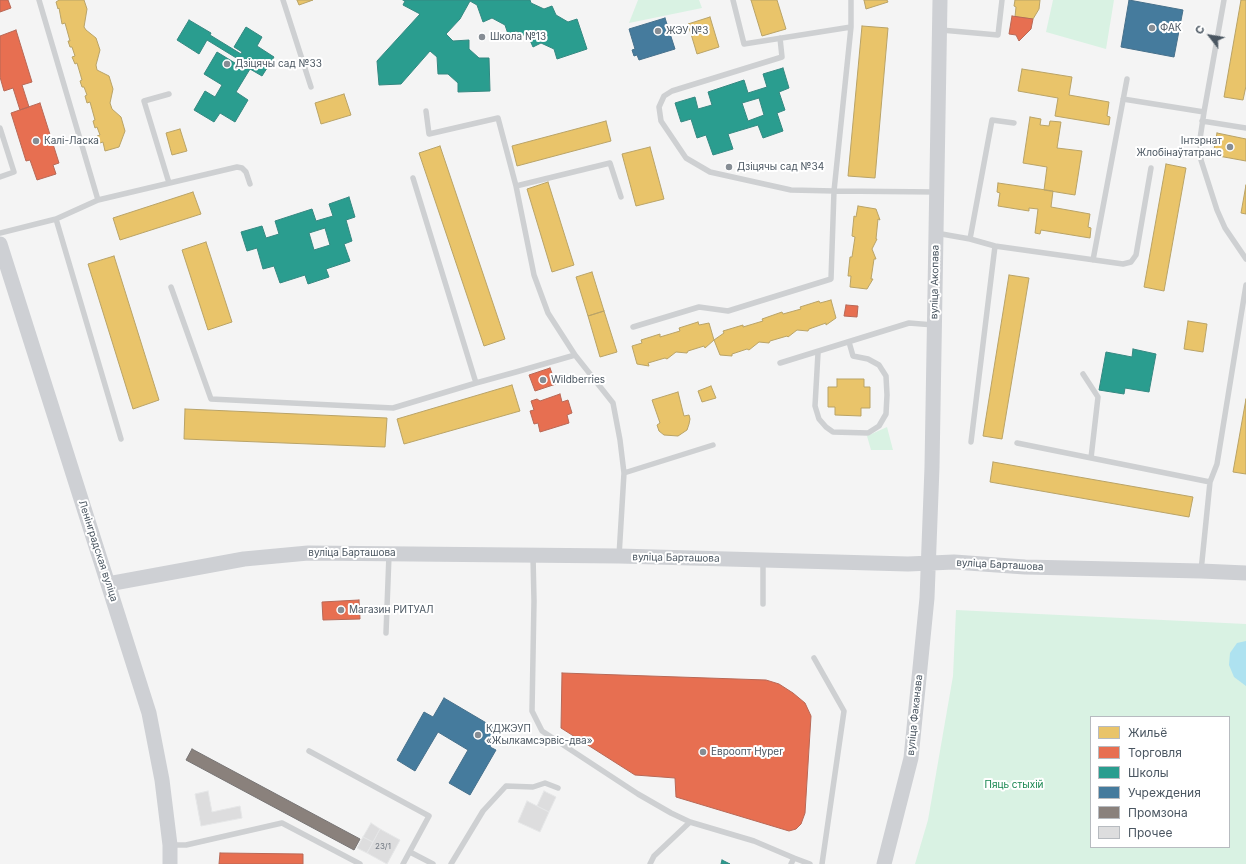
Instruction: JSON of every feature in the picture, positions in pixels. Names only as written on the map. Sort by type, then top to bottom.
[{"type":"main road","name":"вуліца Акопава","points":[[928,563],[932,466],[941,30],[940,0]]},
{"type":"main road","name":"Ленінградская вуліца","points":[[0,244],[149,713],[162,780],[170,845],[170,864]]},
{"type":"main road","name":"вуліца Барташова","points":[[108,584],[244,559],[308,553],[619,556],[908,564],[954,562],[1025,567],[1246,573]]},
{"type":"main road","name":"вуліца Факанава","points":[[884,864],[911,758],[927,598],[928,563]]},
{"type":"lane","points":[[39,0],[98,200]]},
{"type":"lane","points":[[283,0],[311,87]]},
{"type":"lane","points":[[734,0],[744,44],[851,27]]},
{"type":"lane","points":[[633,327],[699,307],[728,312],[831,279],[834,191],[851,27],[851,0]]},
{"type":"lane","points":[[941,30],[998,35],[1002,0]]},
{"type":"lane","points":[[1224,0],[1202,121],[1200,139],[1201,160],[1216,210],[1225,228],[1246,259]]},
{"type":"lane","points":[[780,38],[782,57],[672,91],[664,96],[659,108],[661,121],[686,158],[710,172],[791,190],[937,192]]},
{"type":"lane","points":[[1093,260],[1127,79]]},
{"type":"lane","points":[[169,94],[144,101],[169,183]]},
{"type":"lane","points":[[1123,99],[1204,112]]},
{"type":"lane","points":[[426,111],[429,134],[498,118],[516,186],[534,275],[548,313],[575,354],[613,404],[620,440],[624,473],[619,556]]},
{"type":"lane","points":[[970,239],[992,120],[1014,123]]},
{"type":"lane","points":[[1202,121],[1246,128]]},
{"type":"lane","points":[[0,128],[14,172],[0,176]]},
{"type":"lane","points":[[516,186],[610,163],[621,197]]},
{"type":"lane","points":[[0,233],[56,219],[98,200],[238,167],[242,168],[246,172],[250,184]]},
{"type":"lane","points":[[936,234],[970,239],[995,246],[1123,264],[1131,262],[1136,255],[1151,168]]},
{"type":"lane","points":[[413,178],[476,383]]},
{"type":"lane","points":[[56,219],[121,438]]},
{"type":"lane","points":[[971,442],[995,246]]},
{"type":"lane","points":[[1201,571],[1210,482],[1217,464],[1246,285]]},
{"type":"lane","points":[[171,288],[211,399],[394,408],[575,354]]},
{"type":"lane","points":[[780,363],[818,353],[909,323],[934,325]]},
{"type":"lane","points":[[818,353],[815,406],[819,419],[833,432],[868,433],[879,426],[886,414],[886,376],[879,365],[868,359],[852,356],[849,342]]},
{"type":"lane","points":[[1082,374],[1098,397],[1091,458]]},
{"type":"lane","points":[[1017,443],[1210,482]]},
{"type":"lane","points":[[624,473],[713,445]]},
{"type":"lane","points":[[386,633],[389,553]]},
{"type":"lane","points":[[533,555],[534,601],[532,711],[542,731],[638,794],[671,813],[690,822],[754,841],[810,864]]},
{"type":"lane","points":[[763,560],[763,604]]},
{"type":"lane","points":[[814,658],[844,711],[822,864]]},
{"type":"lane","points":[[309,751],[429,816],[403,864]]},
{"type":"lane","points":[[451,864],[483,811],[506,786],[533,787],[544,783],[558,788]]},
{"type":"lane","points":[[650,864],[654,856],[690,822]]},
{"type":"lane","points":[[170,845],[186,845],[282,823],[360,864]]},
{"type":"lane","points":[[410,852],[433,864]]},
{"type":"lane","points":[[791,864],[794,858]]},
{"type":"green space","points":[[638,0],[699,0],[702,8],[629,23]]},
{"type":"green space","points":[[1053,0],[1114,0],[1106,49],[1046,32]]},
{"type":"green space","points":[[887,427],[893,450],[871,450],[867,436]]},
{"type":"green space","name":"Пяць стыхій","points":[[956,610],[1246,624],[1246,864],[915,864],[928,820],[953,676]]},
{"type":"water","points":[[1246,641],[1246,686],[1234,677],[1229,665],[1230,653],[1237,643]]},
{"type":"building: Жильё","points":[[59,0],[84,0],[87,9],[84,27],[96,38],[100,50],[96,65],[97,70],[109,76],[113,89],[110,103],[112,109],[121,117],[125,131],[119,147],[105,151],[103,142],[100,143],[97,136],[100,135],[97,127],[95,128],[93,121],[95,120],[90,102],[87,103],[85,96],[87,95],[80,81],[82,80],[77,63],[75,64],[72,57],[75,56],[68,41],[70,41],[65,23],[62,24],[59,8],[58,9],[56,2]]},
{"type":"building: Жильё","points":[[297,0],[313,0],[299,5]]},
{"type":"building: Жильё","points":[[751,0],[777,0],[786,29],[762,36]]},
{"type":"building: Жильё","points":[[864,0],[887,0],[888,2],[866,9]]},
{"type":"building: Жильё","points":[[1015,0],[1040,0],[1039,9],[1033,19],[1015,17]]},
{"type":"building: Жильё","points":[[1241,0],[1246,0],[1246,86],[1243,100],[1224,97]]},
{"type":"building: Жильё","points":[[710,17],[719,47],[697,54],[688,24]]},
{"type":"building: Жильё","points":[[862,26],[888,28],[875,178],[848,176]]},
{"type":"building: Жильё","points":[[1022,69],[1072,77],[1069,95],[1109,102],[1107,116],[1110,117],[1109,125],[1055,116],[1058,98],[1018,91]]},
{"type":"building: Жильё","points":[[344,94],[351,115],[321,124],[315,103]]},
{"type":"building: Жильё","points":[[1030,117],[1041,119],[1040,125],[1049,126],[1050,121],[1061,122],[1057,148],[1082,151],[1075,195],[1044,190],[1047,167],[1023,163]]},
{"type":"building: Жильё","points":[[606,121],[611,141],[517,166],[512,146]]},
{"type":"building: Жильё","points":[[180,129],[187,151],[172,155],[166,133]]},
{"type":"building: Жильё","name":"Інтэрнат Жлобінаўтатранс","points":[[1217,133],[1246,139],[1246,161],[1213,155]]},
{"type":"building: Жильё","points":[[440,146],[505,339],[484,346],[419,153]]},
{"type":"building: Жильё","points":[[650,147],[664,199],[636,206],[622,154]]},
{"type":"building: Жильё","points":[[1166,164],[1186,168],[1164,291],[1144,287]]},
{"type":"building: Жильё","points":[[548,182],[574,265],[552,272],[527,189]]},
{"type":"building: Жильё","points":[[998,183],[1053,191],[1051,207],[1090,214],[1088,227],[1091,228],[1090,238],[1041,230],[1040,234],[1035,233],[1038,209],[1029,208],[1029,211],[998,206],[1000,193],[997,192]]},
{"type":"building: Жильё","points":[[1246,185],[1246,214],[1241,213]]},
{"type":"building: Жильё","points":[[193,192],[201,214],[120,240],[113,218]]},
{"type":"building: Жильё","points":[[858,206],[876,209],[880,220],[878,219],[877,239],[872,249],[876,259],[874,259],[871,279],[873,279],[867,289],[850,287],[851,276],[848,276],[850,257],[852,257],[855,237],[852,236],[854,216],[856,217]]},
{"type":"building: Жильё","points":[[206,242],[232,322],[208,330],[182,250]]},
{"type":"building: Жильё","points":[[114,256],[159,400],[133,409],[88,264]]},
{"type":"building: Жильё","points":[[592,272],[604,311],[588,316],[576,277]]},
{"type":"building: Жильё","points":[[1009,275],[1029,278],[1002,439],[983,436]]},
{"type":"building: Жильё","points":[[831,300],[836,318],[826,325],[826,323],[809,329],[808,331],[797,330],[788,337],[770,341],[769,343],[759,342],[749,350],[747,349],[732,354],[732,356],[720,355],[714,340],[724,333],[723,331],[763,321],[762,319],[782,312],[783,314],[801,309],[800,307],[819,301],[820,303]]},
{"type":"building: Жильё","points":[[604,311],[617,352],[600,357],[588,316]]},
{"type":"building: Жильё","points":[[1188,321],[1207,324],[1203,352],[1184,349]]},
{"type":"building: Жильё","points":[[698,322],[699,325],[709,323],[714,340],[705,348],[704,346],[688,351],[687,353],[676,352],[667,359],[665,358],[648,363],[649,366],[637,364],[632,346],[642,343],[641,340],[660,334],[660,337],[680,331],[679,328]]},
{"type":"building: Жильё","points":[[837,379],[864,379],[864,387],[870,387],[870,408],[861,408],[861,416],[835,415],[835,407],[828,407],[828,387],[837,387]]},
{"type":"building: Жильё","points":[[512,385],[520,411],[404,444],[397,419]]},
{"type":"building: Жильё","points":[[711,386],[716,398],[702,402],[698,391]]},
{"type":"building: Жильё","points":[[678,392],[684,416],[689,415],[689,424],[687,430],[678,436],[664,435],[659,431],[657,425],[660,423],[652,400]]},
{"type":"building: Жильё","points":[[1246,399],[1246,474],[1233,472]]},
{"type":"building: Жильё","points":[[185,409],[387,418],[385,447],[184,439]]},
{"type":"building: Жильё","points":[[993,462],[1193,497],[1189,517],[990,482]]},
{"type":"building: Торговля","points":[[0,0],[8,0],[11,8],[0,12]]},
{"type":"building: Торговля","points":[[1012,16],[1033,19],[1031,29],[1019,41],[1016,35],[1009,34]]},
{"type":"building: Торговля","points":[[16,30],[32,82],[22,85],[29,107],[20,110],[13,88],[4,91],[0,77],[0,36]]},
{"type":"building: Торговля","name":"Калі-Ласка","points":[[40,103],[59,163],[53,165],[56,174],[37,180],[30,160],[26,161],[11,113]]},
{"type":"building: Торговля","points":[[846,305],[858,306],[857,317],[844,316]]},
{"type":"building: Торговля","name":"Wildberries","points":[[550,368],[556,384],[535,391],[529,375]]},
{"type":"building: Торговля","name":"Wildberries","points":[[560,394],[562,402],[568,400],[572,413],[567,415],[569,423],[540,432],[538,423],[534,424],[530,411],[534,410],[531,401],[537,399],[540,401]]},
{"type":"building: Торговля","name":"Магазин РИТУАЛ","points":[[359,600],[360,619],[323,620],[322,602]]},
{"type":"building: Торговля","name":"Евроопт Hyper","points":[[562,673],[766,680],[779,684],[805,703],[811,716],[805,813],[801,824],[796,829],[789,831],[676,797],[675,778],[635,775],[561,728]]},
{"type":"building: Торговля","points":[[220,853],[303,854],[303,864],[219,864]]},
{"type":"building: Школы","points":[[403,0],[530,0],[531,3],[544,9],[552,6],[556,15],[568,22],[577,19],[587,49],[557,59],[554,49],[541,43],[533,47],[529,38],[516,31],[508,34],[505,25],[492,18],[483,22],[477,5],[470,1],[460,19],[446,34],[453,41],[469,40],[469,49],[479,58],[489,58],[490,91],[458,92],[458,83],[448,74],[438,74],[437,57],[430,51],[401,84],[379,85],[377,61],[420,14],[403,5],[405,1]]},
{"type":"building: Школы","points":[[189,20],[241,54],[242,52],[234,47],[246,27],[262,37],[257,46],[274,57],[262,76],[250,69],[236,92],[248,100],[235,122],[220,113],[214,122],[194,110],[205,91],[215,97],[222,85],[204,74],[217,52],[235,63],[238,59],[207,40],[199,54],[177,40]]},
{"type":"building: Школы","points":[[783,68],[789,88],[779,92],[785,110],[777,113],[783,131],[763,138],[758,125],[728,134],[733,149],[713,155],[706,135],[697,138],[691,119],[681,122],[675,103],[695,97],[698,109],[712,105],[708,92],[744,80],[748,93],[767,87],[763,74]],"holes":[[[759,98],[764,115],[748,121],[742,103]]]},
{"type":"building: Школы","points":[[349,197],[355,217],[346,220],[352,241],[344,244],[350,261],[326,269],[329,277],[308,284],[305,275],[280,283],[274,266],[263,269],[257,248],[247,251],[241,232],[262,226],[266,238],[279,234],[275,221],[312,209],[316,221],[333,216],[329,204]],"holes":[[[325,228],[330,245],[314,250],[309,233]]]},
{"type":"building: Школы","points":[[1133,349],[1156,354],[1149,392],[1125,388],[1124,394],[1099,390],[1106,352],[1132,357]]},
{"type":"building: Школы","points":[[722,860],[730,864],[721,864]]},
{"type":"building: Учреждения","name":"ФАК","points":[[1129,0],[1183,10],[1174,57],[1121,47]]},
{"type":"building: Учреждения","points":[[665,18],[675,49],[639,60],[637,55],[634,56],[632,50],[635,49],[629,29]]},
{"type":"building: Учреждения","points":[[444,698],[500,731],[490,747],[496,750],[470,795],[449,783],[468,750],[438,732],[415,771],[397,760],[424,712],[433,717]]},
{"type":"building: Промзона","points":[[192,749],[360,839],[354,850],[186,760]]},
{"type":"building: Прочее","points":[[208,791],[212,812],[240,806],[242,818],[201,826],[195,794]]},
{"type":"building: Прочее","points":[[544,791],[556,797],[549,812],[537,806]]},
{"type":"building: Прочее","points":[[527,801],[549,812],[540,832],[518,822]]},
{"type":"building: Прочее","points":[[371,823],[380,829],[373,842],[363,837]]},
{"type":"building: Прочее","points":[[380,829],[400,840],[387,864],[367,853]]},
{"type":"building: Прочее","points":[[363,837],[373,842],[367,853],[357,848]]},
{"type":"place","name":"ФАК","points":[[1152,28]]},
{"type":"place","name":"ЖЭУ №3","points":[[658,31]]},
{"type":"place","name":"Школа №13","points":[[482,37]]},
{"type":"place","name":"Дзіцячы сад №33","points":[[227,64]]},
{"type":"place","name":"Калі-Ласка","points":[[36,141]]},
{"type":"place","name":"Інтэрнат Жлобінаўтатранс","points":[[1230,147]]},
{"type":"place","name":"Дзіцячы сад №34","points":[[729,167]]},
{"type":"place","name":"Wildberries","points":[[543,380]]},
{"type":"place","name":"Магазин РИТУАЛ","points":[[341,610]]},
{"type":"place","name":"КДЖЭУП «Жылкамсэрвіс-два»","points":[[478,735]]},
{"type":"place","name":"Евроопт Hyper","points":[[703,752]]}]
